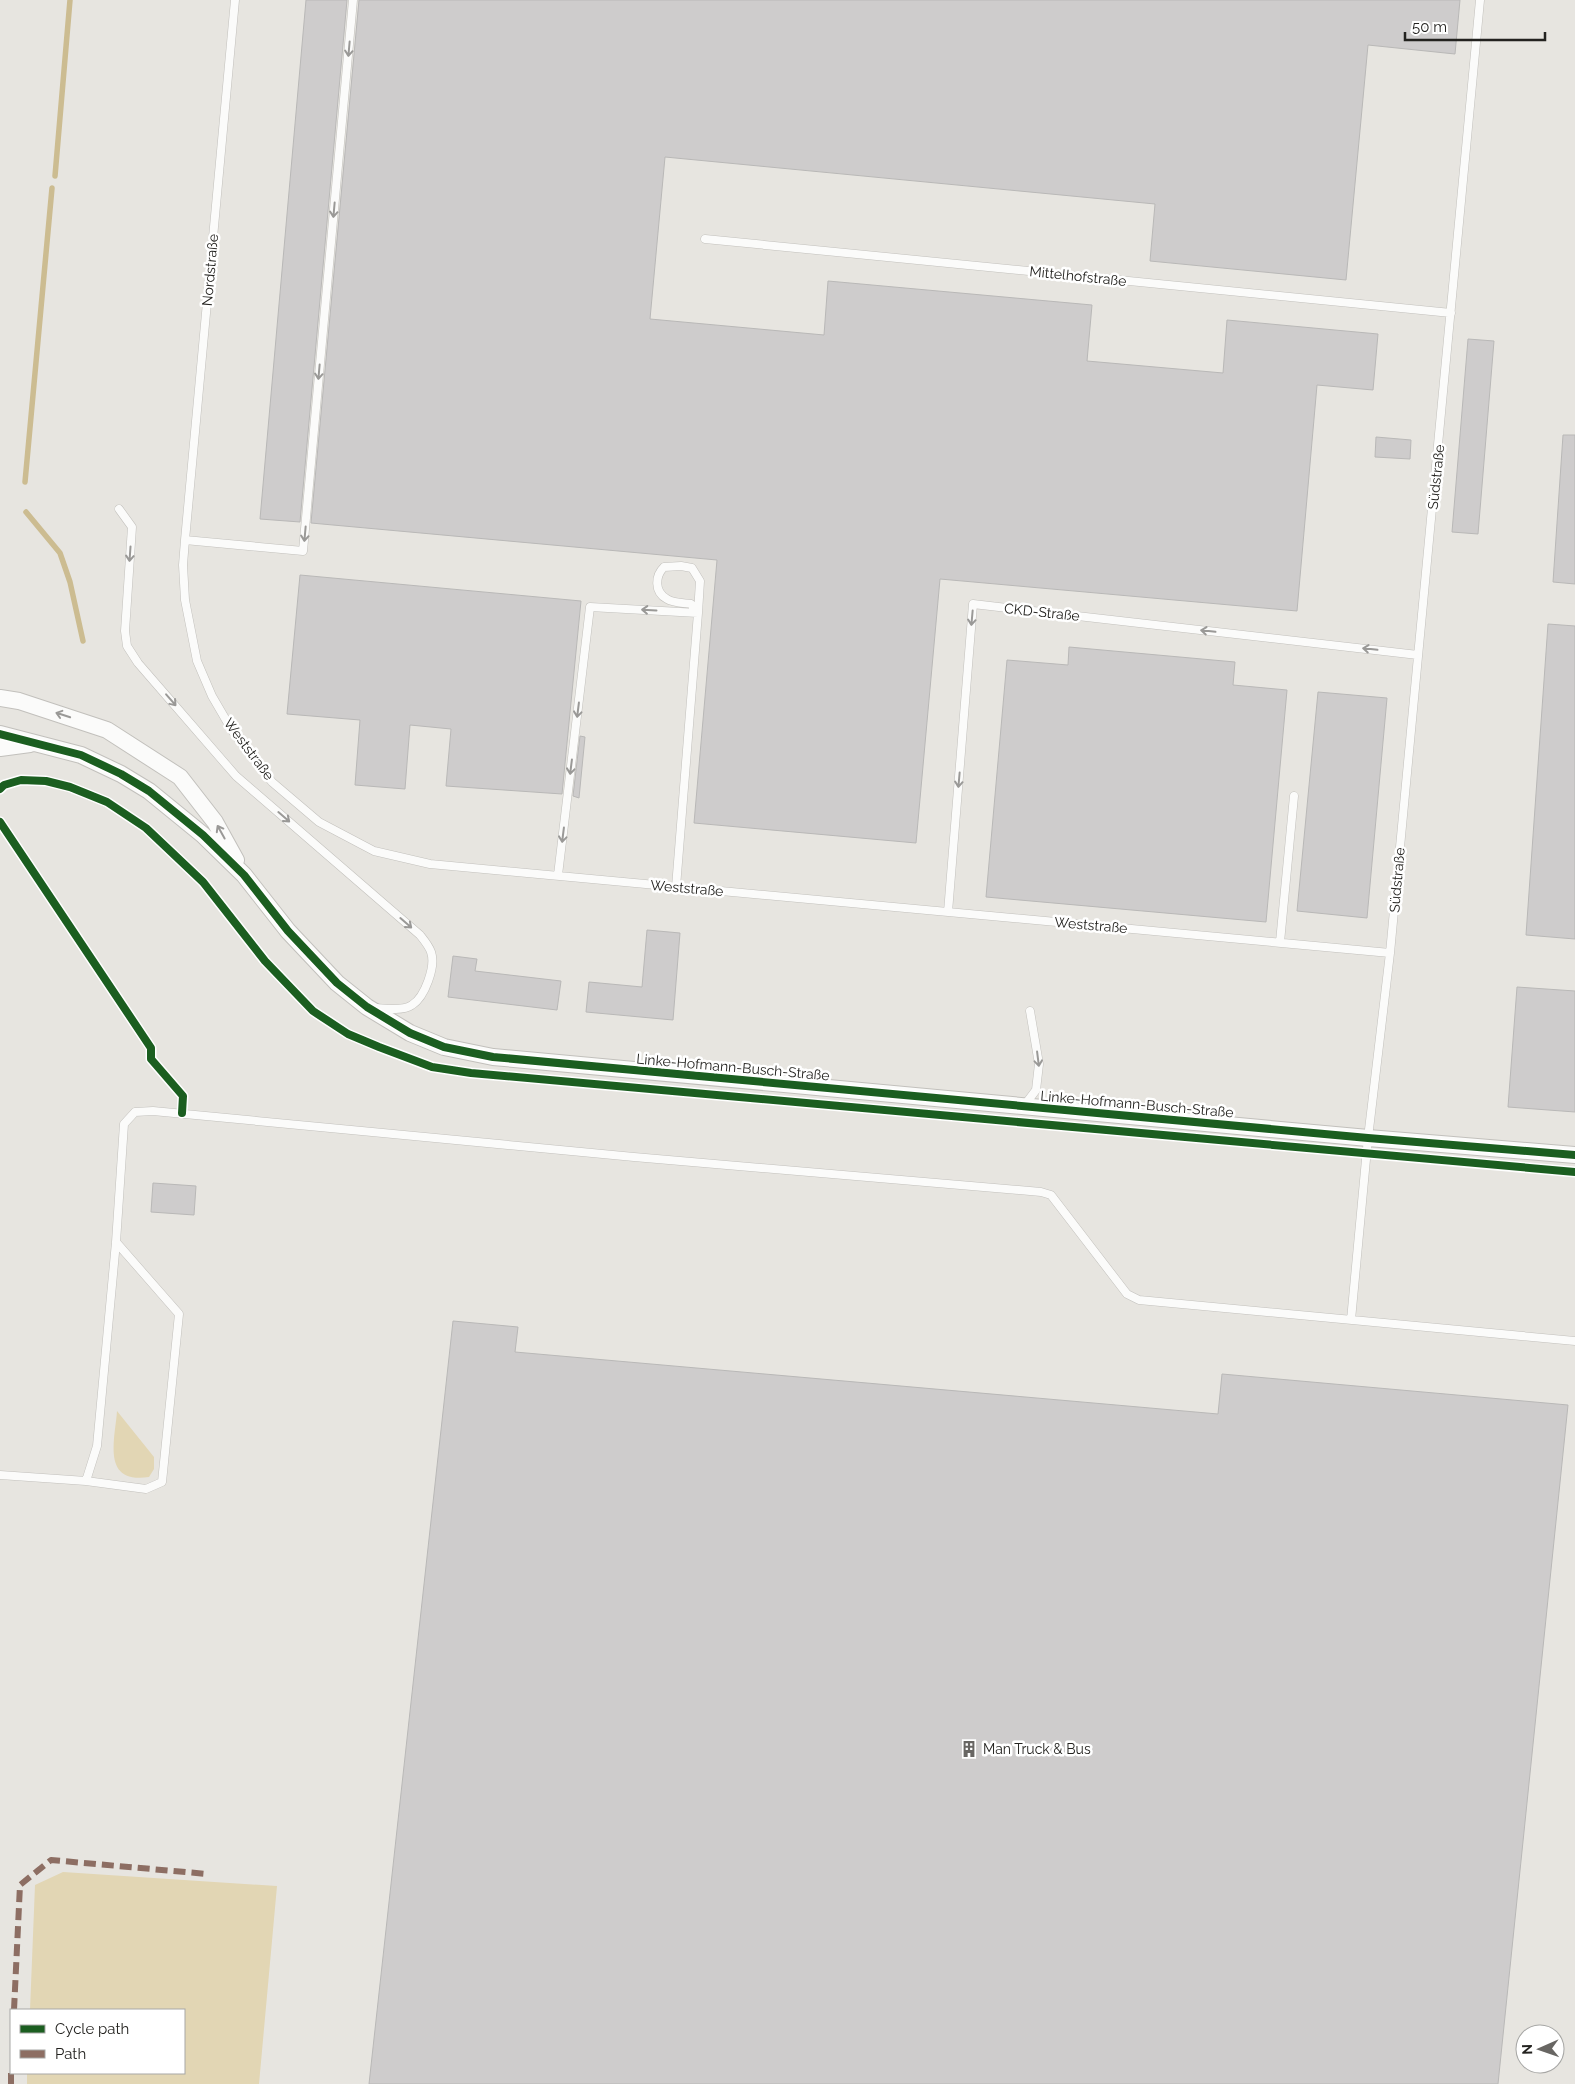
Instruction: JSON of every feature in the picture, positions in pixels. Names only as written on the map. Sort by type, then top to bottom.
[{"type":"street","points":[[0,690],[19,701]]},
{"type":"street","name":"Linke-Hofmann-Busch-Straße","points":[[0,698],[19,701],[107,730],[180,777],[215,822],[244,875]]},
{"type":"street","name":"Linke-Hofmann-Busch-Straße","points":[[0,734],[39,742],[81,755],[121,774],[149,791],[203,835],[244,875],[288,931],[337,983],[367,1007],[410,1033],[444,1047],[493,1057],[1023,1107],[1575,1155]]},
{"type":"street","points":[[0,748],[39,742]]},
{"type":"lane","name":"Nordstraße","points":[[185,540],[235,0]]},
{"type":"lane","points":[[185,540],[303,550],[353,0]]},
{"type":"lane","name":"Südstraße","points":[[1351,1320],[1368,1138],[1390,953],[1480,0]]},
{"type":"lane","name":"Mittelhofstraße","points":[[705,239],[1451,314]]},
{"type":"lane","points":[[119,509],[132,527],[125,631],[127,646],[138,663],[236,776],[420,935],[431,950],[433,964],[421,996],[411,1006],[390,1010],[367,1007]]},
{"type":"lane","name":"Weststraße","points":[[185,540],[183,565],[184,600],[197,661],[212,696],[233,732],[272,782],[319,822],[374,850],[430,864],[1390,953]]},
{"type":"lane","points":[[676,887],[698,613],[700,581],[692,568],[681,566],[664,567],[658,574],[656,582],[661,594],[667,600],[691,604],[698,613]]},
{"type":"lane","name":"CKD-Straße","points":[[948,912],[973,604],[1418,655]]},
{"type":"lane","points":[[558,875],[590,607],[698,613]]},
{"type":"lane","points":[[1280,942],[1294,796]]},
{"type":"lane","points":[[1023,1107],[1036,1090],[1039,1064],[1030,1011]]},
{"type":"lane","points":[[86,1481],[97,1446],[116,1242],[124,1124],[135,1112],[153,1110],[634,1157],[1041,1192],[1051,1195],[1127,1294],[1139,1300],[1575,1341]]},
{"type":"lane","points":[[0,1475],[86,1481],[146,1489],[162,1482],[179,1314],[116,1242]]},
{"type":"shaded area","points":[[117,1411],[154,1457],[154,1469],[149,1477],[134,1477],[123,1474],[117,1467],[114,1458],[114,1446]]},
{"type":"shaded area","points":[[63,1872],[277,1886],[259,2084],[27,2084],[27,2074],[185,2074],[185,2009],[30,2009],[35,1885]]},
{"type":"building","points":[[306,0],[347,0],[300,522],[260,519]]},
{"type":"building","points":[[359,0],[1460,0],[1455,54],[1368,45],[1346,280],[1150,261],[1155,204],[665,157],[650,319],[824,335],[828,281],[1092,305],[1087,361],[1223,373],[1227,320],[1378,334],[1373,390],[1317,385],[1297,611],[940,579],[916,843],[694,823],[717,560],[311,523]]},
{"type":"building","points":[[1468,339],[1494,341],[1478,534],[1452,532]]},
{"type":"building","points":[[1563,435],[1575,435],[1575,584],[1553,582]]},
{"type":"building","points":[[1376,437],[1411,440],[1410,459],[1375,457]]},
{"type":"building","points":[[300,575],[581,601],[562,794],[446,786],[451,729],[410,725],[405,789],[355,785],[360,720],[287,714]]},
{"type":"building","points":[[1548,624],[1575,626],[1575,939],[1526,935]]},
{"type":"building","points":[[1069,647],[1235,662],[1233,685],[1287,690],[1266,922],[986,897],[1007,660],[1068,665]]},
{"type":"building","points":[[1318,692],[1387,698],[1367,918],[1297,911]]},
{"type":"building","points":[[580,736],[585,737],[579,798],[573,796]]},
{"type":"building","points":[[647,930],[680,933],[673,1020],[586,1012],[589,982],[642,987]]},
{"type":"building","points":[[453,956],[477,959],[475,971],[561,981],[557,1010],[448,997]]},
{"type":"building","points":[[1517,987],[1575,991],[1575,1112],[1508,1107]]},
{"type":"building","points":[[153,1183],[196,1186],[194,1215],[151,1212]]},
{"type":"building","name":"Man Truck & Bus","points":[[453,1321],[518,1327],[515,1352],[1218,1414],[1222,1374],[1568,1405],[1498,2084],[369,2084]]},
{"type":"waterway","points":[[55,176],[70,0]]},
{"type":"waterway","points":[[25,482],[52,188]]},
{"type":"waterway","points":[[26,512],[60,553],[70,582],[83,641]]},
{"type":"marked path","points":[[14,2009],[20,1885],[51,1860],[207,1874]]},
{"type":"marked path","points":[[11,2074],[11,2084]]},
{"type":"cycle path","points":[[0,734],[81,755],[121,774],[149,791],[203,835],[244,875],[288,931],[337,983],[367,1007],[410,1033],[444,1047],[493,1057],[1368,1138],[1575,1155]]},
{"type":"cycle path","points":[[0,789],[4,785],[21,780],[46,781],[70,787],[107,802],[146,828],[203,882],[265,961],[313,1011],[348,1034],[432,1067],[471,1073],[1575,1172]]},
{"type":"cycle path","points":[[0,822],[151,1048],[151,1059],[183,1096],[182,1113]]},
{"type":"place","name":"Man Truck & Bus","points":[[969,1749]]}]
